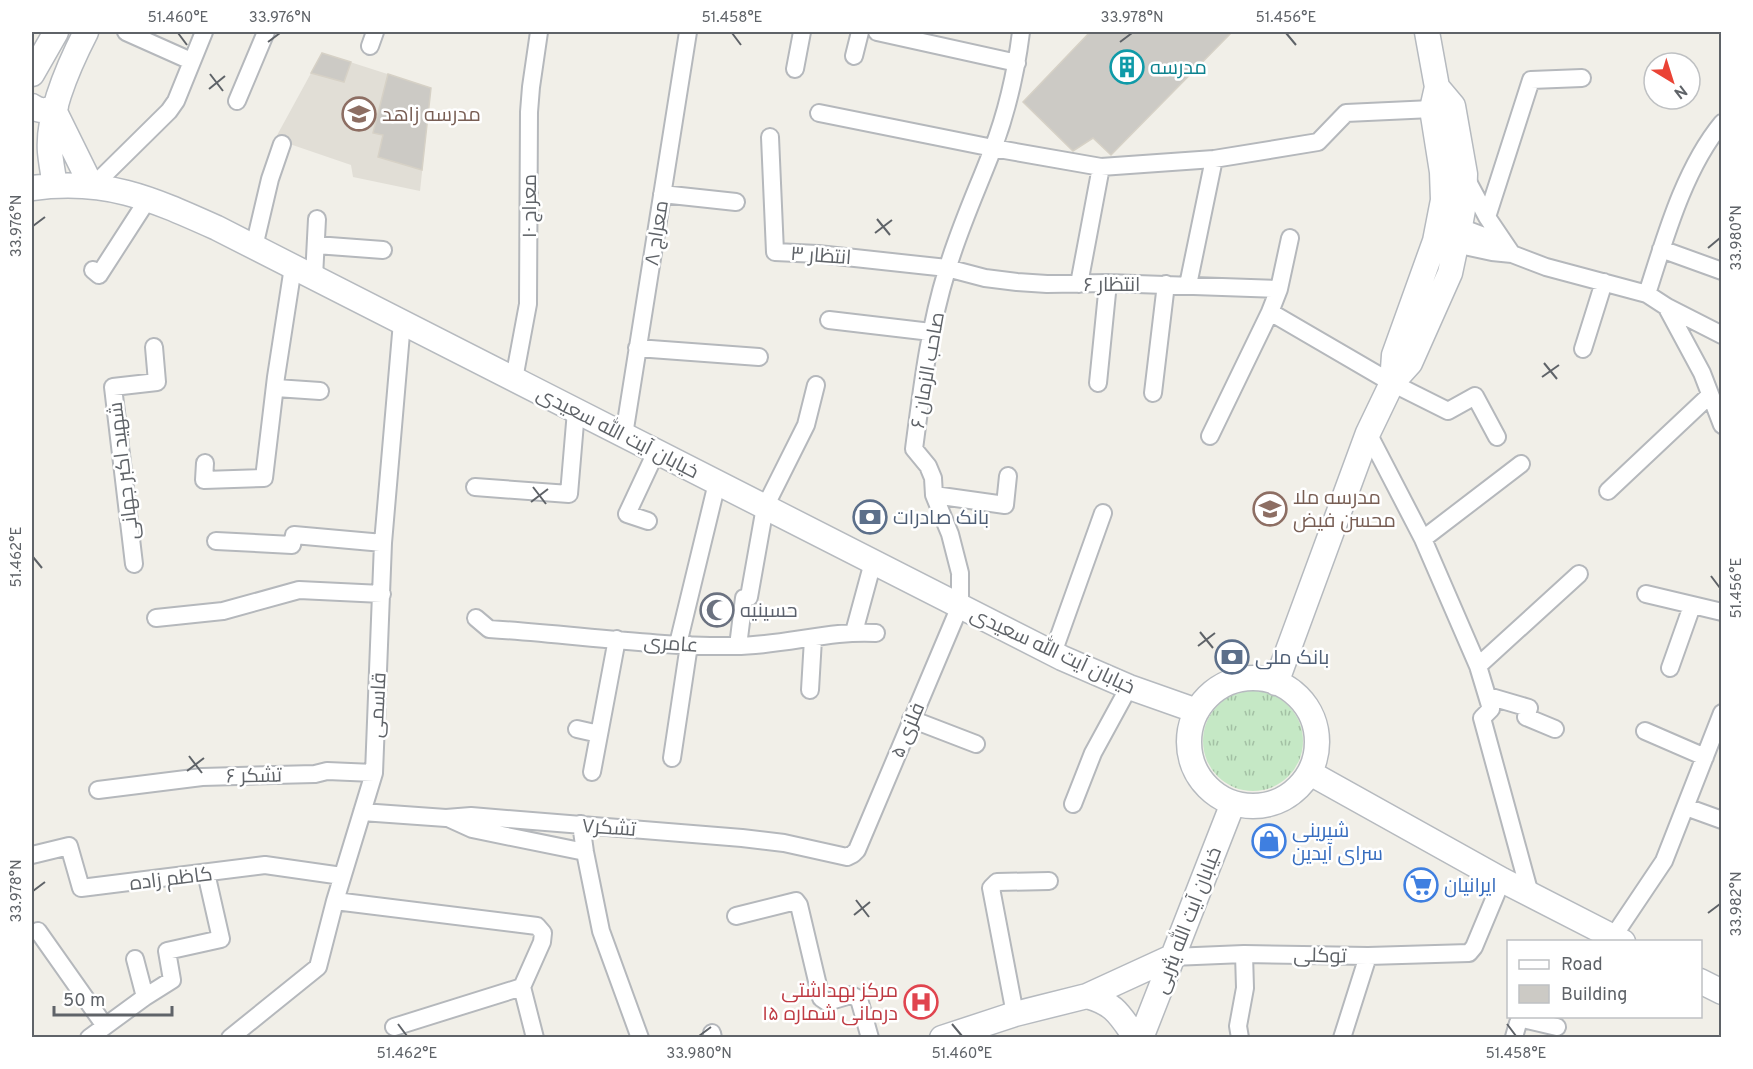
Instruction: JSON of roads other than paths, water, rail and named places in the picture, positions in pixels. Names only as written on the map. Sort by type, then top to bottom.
[{"type":"main road","points":[[32,74],[56,32]]},
{"type":"main road","points":[[43,187],[56,109],[75,53],[86,32]]},
{"type":"main road","points":[[1276,683],[1368,434],[1392,383],[1410,363],[1450,273],[1448,233],[1427,32]]},
{"type":"main road","points":[[1434,98],[1453,106],[1465,174],[1464,204],[1448,233]]},
{"type":"main road","points":[[32,106],[41,110],[56,109]]},
{"type":"main road","points":[[56,109],[92,185]]},
{"type":"main road","name":"خیابان آیت الله سعیدی","points":[[43,187],[92,185],[148,199],[217,228],[1053,653],[1129,687],[1197,711]]},
{"type":"main road","points":[[1258,679],[1276,683],[1292,691],[1305,704],[1314,720],[1317,738],[1316,756],[1310,773],[1299,787],[1285,798],[1268,805],[1251,807],[1233,803],[1209,789],[1193,766],[1189,748],[1191,729],[1197,711],[1208,697],[1223,686],[1240,680],[1258,679]]},
{"type":"main road","points":[[1310,773],[1604,936]]},
{"type":"main road","name":"خیابان آیت الله یثربی","points":[[1142,1038],[1233,803]]},
{"type":"main road","points":[[942,1038],[1015,1014],[1087,996],[1172,957]]},
{"type":"main road","points":[[1702,982],[1722,992]]},
{"type":"main road","points":[[1087,996],[1104,1001],[1113,1007],[1136,1038]]},
{"type":"street","points":[[126,32],[191,61]]},
{"type":"street","points":[[92,185],[169,111],[176,101],[204,32]]},
{"type":"street","name":"معراج ۱۰","points":[[514,380],[528,304],[529,112],[539,32]]},
{"type":"street","name":"معراج ۸","points":[[624,435],[688,32]]},
{"type":"street","points":[[795,69],[802,32]]},
{"type":"street","points":[[854,56],[860,32]]},
{"type":"street","points":[[877,32],[1017,63]]},
{"type":"street","name":"صاحب الزمان ۶","points":[[960,606],[960,573],[950,534],[934,495],[933,478],[928,466],[914,448],[931,332],[947,268],[993,148],[1017,63],[1021,32]]},
{"type":"street","points":[[237,101],[262,33]]},
{"type":"street","points":[[1487,217],[1531,80],[1582,78]]},
{"type":"street","points":[[819,113],[1101,167],[1214,159],[1318,142],[1346,113],[1434,98]]},
{"type":"street","points":[[1647,294],[1678,202],[1698,160],[1722,123]]},
{"type":"street","name":"انتظار ۳","points":[[770,136],[775,252],[818,254],[947,268]]},
{"type":"street","points":[[254,247],[270,179],[282,144]]},
{"type":"street","points":[[1188,285],[1214,159]]},
{"type":"street","points":[[1080,284],[1101,167]]},
{"type":"street","points":[[1465,174],[1487,217],[1512,254]]},
{"type":"street","points":[[662,194],[736,202]]},
{"type":"street","points":[[93,270],[99,275],[148,199]]},
{"type":"street","points":[[205,463],[204,480],[264,478],[276,388],[303,272],[316,245],[317,219]]},
{"type":"street","points":[[1448,233],[1492,252],[1512,254],[1546,267],[1647,294],[1667,307],[1722,335]]},
{"type":"street","points":[[1210,436],[1270,312],[1279,289],[1290,238]]},
{"type":"street","points":[[316,245],[383,250]]},
{"type":"street","points":[[1661,249],[1722,271]]},
{"type":"street","name":"انتظار ۶","points":[[947,268],[985,278],[1017,282],[1166,284],[1279,289]]},
{"type":"street","points":[[1583,349],[1604,282]]},
{"type":"street","points":[[1098,383],[1108,283]]},
{"type":"street","points":[[1153,393],[1166,284]]},
{"type":"street","points":[[1667,307],[1702,374],[1722,425]]},
{"type":"street","points":[[1270,312],[1392,383],[1448,411],[1475,396],[1497,437]]},
{"type":"street","points":[[829,320],[931,332]]},
{"type":"street","name":"قاسمی","points":[[230,1038],[318,967],[342,876],[374,773],[383,543],[402,322]]},
{"type":"street","name":"شهید اکبر جهانی","points":[[134,564],[112,387],[157,382],[154,347]]},
{"type":"street","points":[[637,348],[759,357]]},
{"type":"street","points":[[738,646],[744,598],[749,597],[765,507],[806,425],[816,385]]},
{"type":"street","points":[[276,388],[320,391]]},
{"type":"street","points":[[1608,491],[1710,395]]},
{"type":"street","points":[[475,487],[569,494],[576,411]]},
{"type":"street","points":[[1368,434],[1423,538],[1478,666],[1491,709],[1482,718],[1530,894]]},
{"type":"street","points":[[648,520],[627,514],[656,452]]},
{"type":"street","points":[[1423,538],[1521,464]]},
{"type":"street","points":[[934,495],[1005,505],[1008,476]]},
{"type":"street","points":[[672,758],[684,644],[717,483]]},
{"type":"street","points":[[1053,653],[1102,513]]},
{"type":"street","points":[[216,541],[292,545],[294,535],[383,543]]},
{"type":"street","points":[[854,632],[873,562]]},
{"type":"street","points":[[1478,666],[1579,574]]},
{"type":"street","points":[[156,618],[223,612],[299,590],[382,594]]},
{"type":"street","points":[[1646,594],[1722,612]]},
{"type":"street","name":"فلزی ۵","points":[[854,854],[960,606]]},
{"type":"street","points":[[1670,668],[1692,606]]},
{"type":"street","name":"عامری","points":[[482,624],[617,639],[738,646],[813,639],[854,632],[876,633]]},
{"type":"street","points":[[592,772],[617,639]]},
{"type":"street","points":[[810,690],[813,639]]},
{"type":"street","points":[[1073,804],[1093,753],[1129,687]]},
{"type":"street","points":[[1488,696],[1528,708],[1526,717],[1555,729]]},
{"type":"street","points":[[1604,936],[1664,861],[1722,713]]},
{"type":"street","points":[[911,719],[976,744]]},
{"type":"street","points":[[577,729],[599,734]]},
{"type":"street","points":[[1645,731],[1705,757]]},
{"type":"street","name":"تشکر ۶","points":[[98,790],[202,777],[315,774],[327,771],[374,773]]},
{"type":"street","points":[[1686,807],[1722,820]]},
{"type":"street","name":"تشکر۷","points":[[362,812],[446,818],[471,816],[581,824],[784,843],[847,857],[854,854]]},
{"type":"street","points":[[446,818],[472,829],[585,852]]},
{"type":"street","points":[[581,824],[601,931],[640,1038]]},
{"type":"street","name":"کاظم زاده","points":[[32,855],[69,846],[81,888],[265,866],[342,876]]},
{"type":"street","points":[[89,1038],[172,980],[167,951],[221,939],[206,873]]},
{"type":"street","name":"توکلی","points":[[1172,957],[1244,954],[1368,956],[1469,952],[1474,947],[1502,880]]},
{"type":"street","points":[[1015,1014],[991,888],[997,882],[1049,881]]},
{"type":"street","points":[[335,901],[537,926],[543,933],[542,942],[522,987],[535,1038]]},
{"type":"street","points":[[736,916],[796,901],[799,905],[821,998],[827,1002],[851,995],[859,999],[870,1038]]},
{"type":"street","points":[[38,931],[105,1026]]},
{"type":"street","points":[[1240,1038],[1238,1026],[1245,988],[1244,954]]},
{"type":"street","points":[[1342,1038],[1368,956]]},
{"type":"street","points":[[135,959],[145,997]]},
{"type":"street","points":[[394,1027],[522,987]]},
{"type":"street","points":[[1514,1037],[1518,1023],[1523,1019],[1557,1027]]},
{"type":"place","name":"مدرسه","points":[[1127,67]]},
{"type":"place","name":"مدرسه زاهد","points":[[359,114]]},
{"type":"place","name":"مدرسه ملا محسن فیض","points":[[1270,509]]},
{"type":"place","name":"بانک صادرات","points":[[870,517]]},
{"type":"place","name":"حسینیه","points":[[717,610]]},
{"type":"place","name":"بانک ملی","points":[[1232,657]]},
{"type":"place","name":"شیرینی سرای آیدین","points":[[1269,841]]},
{"type":"place","name":"ایرانیان","points":[[1421,885]]},
{"type":"place","name":"مرکز بهداشتی درمانی شماره ۱۵","points":[[921,1002]]}]
